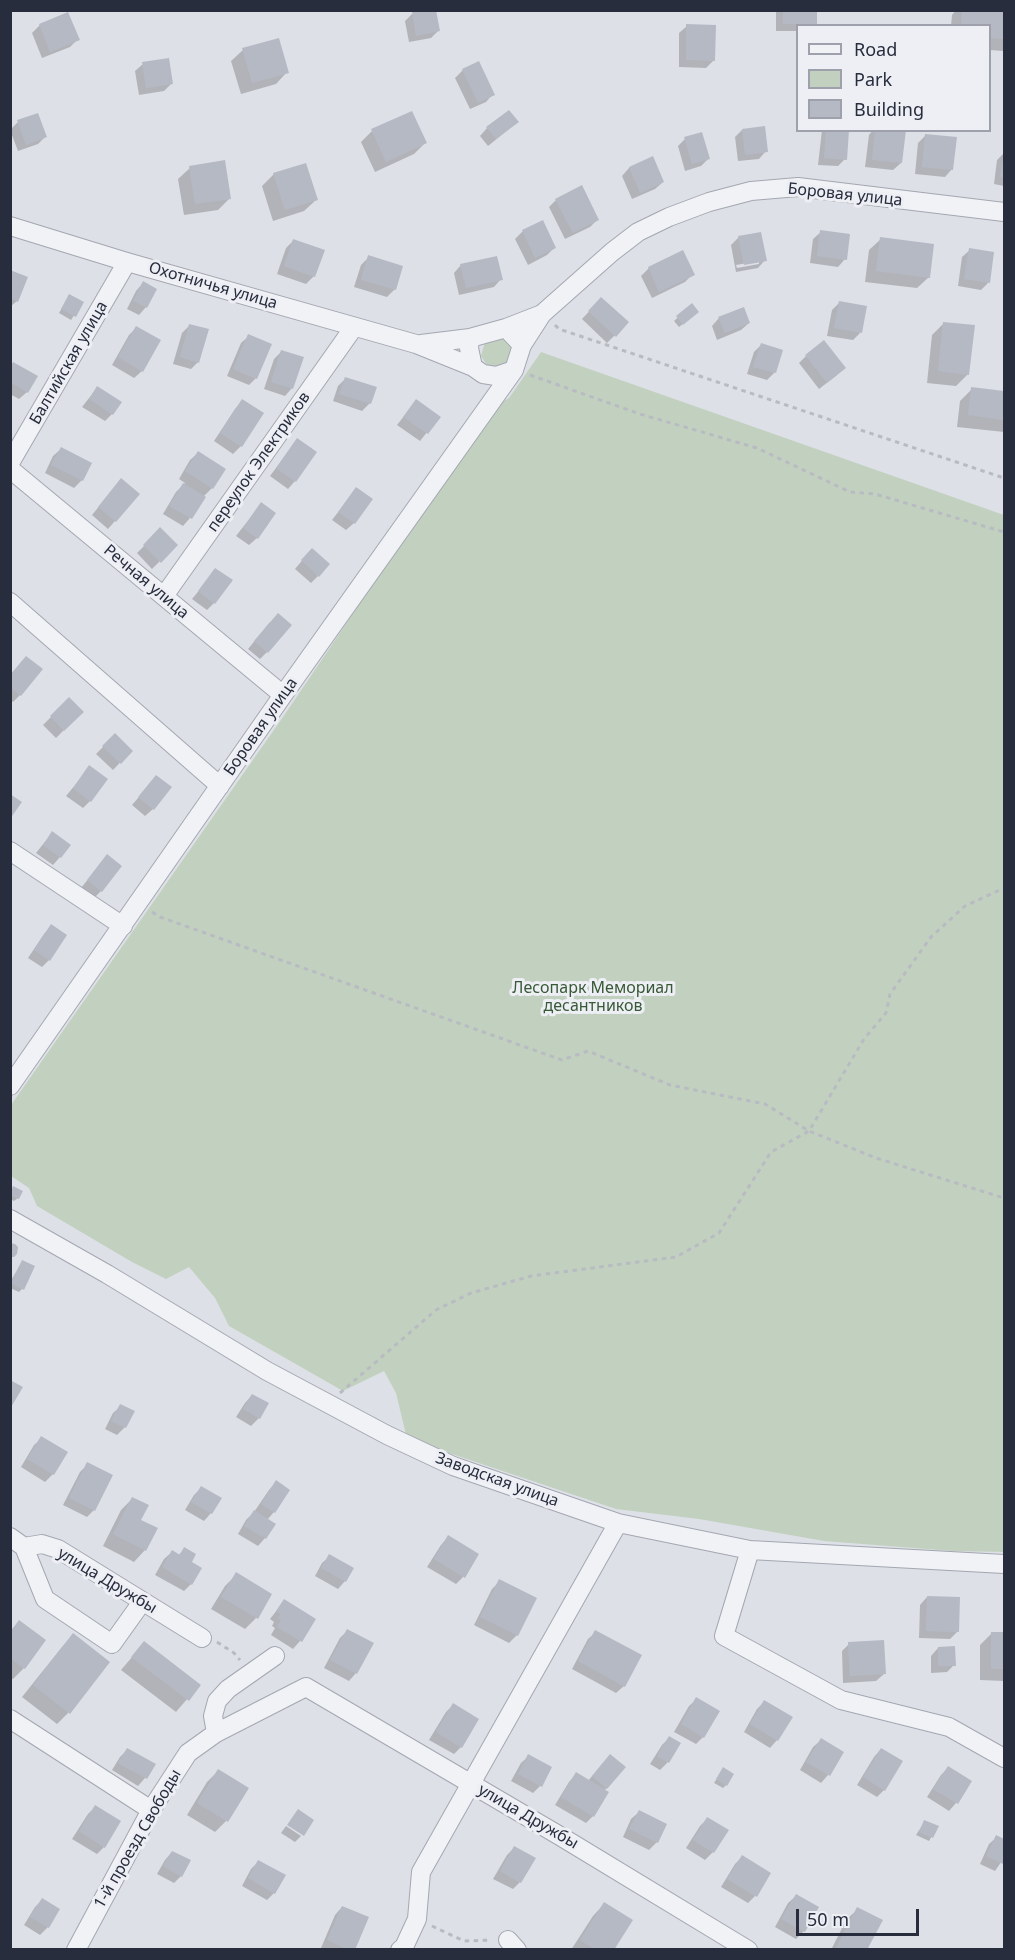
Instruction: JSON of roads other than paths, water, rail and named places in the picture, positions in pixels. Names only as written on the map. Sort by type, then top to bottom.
[{"type":"street","name":"Боровая улица","points":[[522,345],[542,314],[638,232],[709,202],[751,191],[798,187],[1005,212]]},
{"type":"street","name":"Охотничья улица","points":[[10,226],[127,262],[416,344],[478,370]]},
{"type":"street","name":"Балтийская улица","points":[[10,463],[127,262]]},
{"type":"street","name":"Боровая улица","points":[[506,328],[542,314]]},
{"type":"street","name":"переулок Электриков","points":[[164,596],[354,327]]},
{"type":"street","points":[[478,370],[496,376],[514,370],[522,345],[506,328],[470,338],[469,348],[478,370],[497,392]]},
{"type":"street","name":"Охотничья улица","points":[[416,344],[470,338]]},
{"type":"street","name":"Боровая улица","points":[[10,1086],[283,695],[514,370]]},
{"type":"street","name":"Речная улица","points":[[10,468],[283,695]]},
{"type":"street","points":[[10,602],[220,786]]},
{"type":"street","points":[[10,851],[123,926]]},
{"type":"street","name":"Заводская улица","points":[[10,1218],[267,1371],[387,1435],[453,1466],[618,1522],[750,1550],[1005,1564]]},
{"type":"street","points":[[400,1950],[404,1947],[417,1919],[421,1872],[618,1522]]},
{"type":"street","points":[[17,1542],[45,1599],[112,1644],[142,1602]]},
{"type":"street","name":"улица Дружбы","points":[[17,1542],[42,1544],[58,1549],[201,1638]]},
{"type":"street","points":[[750,1550],[724,1636],[841,1700],[949,1727],[1005,1758]]},
{"type":"street","points":[[216,1733],[213,1716],[217,1701],[228,1689],[275,1656]]},
{"type":"street","name":"улица Дружбы","points":[[306,1687],[748,1950]]},
{"type":"street","name":"1-й проезд Свободы","points":[[76,1950],[151,1810],[188,1753],[216,1733],[306,1687]]},
{"type":"street","points":[[10,1719],[151,1810]]},
{"type":"park label","name":"Лесопарк Мемориал десантников","points":[[593,997]]}]
